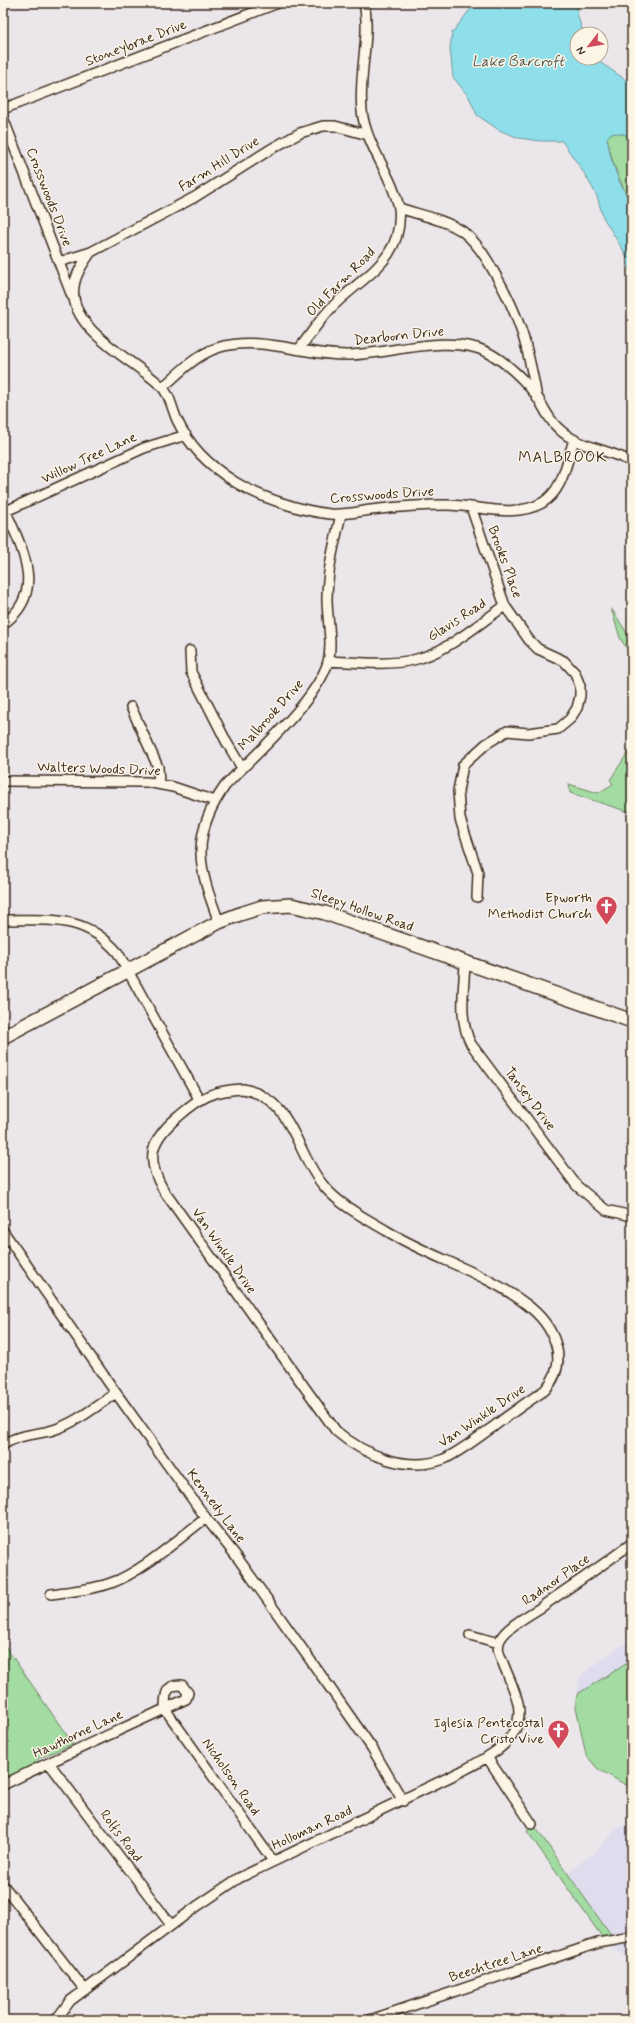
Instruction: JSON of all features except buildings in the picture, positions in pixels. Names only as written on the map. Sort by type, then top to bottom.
[{"type":"main road","name":"Sleepy Hollow Road","points":[[3,1037],[219,922],[262,908],[297,906],[325,913],[632,1021]]},
{"type":"street","name":"Stoneybrae Drive","points":[[3,110],[263,6],[278,3]]},
{"type":"street","name":"Old Farm Road","points":[[298,349],[324,315],[370,276],[387,256],[397,235],[399,226],[399,208],[393,188],[368,135],[362,112],[361,92],[365,28],[364,3]]},
{"type":"street","name":"Crosswoods Drive","points":[[3,118],[59,262],[91,252]]},
{"type":"street","name":"Farm Hill Drive","points":[[91,252],[195,197],[270,149],[300,133],[323,126],[335,126],[368,135]]},
{"type":"street","points":[[399,208],[447,223],[463,232],[477,246],[502,284],[517,316],[530,354],[537,398]]},
{"type":"street","name":"Crosswoods Drive","points":[[91,252],[76,277],[74,286],[74,302],[87,323],[97,334],[163,387],[186,435],[197,450],[213,466],[246,488],[294,506],[321,513],[341,514],[423,506],[471,507],[500,510],[531,508],[550,497],[561,481],[574,440]]},
{"type":"street","points":[[59,262],[74,302]]},
{"type":"street","name":"Dearborn Drive","points":[[163,387],[189,364],[216,348],[254,344],[344,355],[379,353],[427,345],[478,348],[502,362],[537,398],[558,429],[574,440],[632,462]]},
{"type":"street","name":"Willow Tree Lane","points":[[4,508],[144,448],[186,435]]},
{"type":"street","name":"Brooks Place","points":[[471,507],[505,606],[529,640],[538,649],[564,661],[575,673],[580,686],[580,696],[577,708],[558,729],[528,732],[507,732],[486,744],[463,765],[458,791],[460,819],[478,873],[478,897]]},
{"type":"street","points":[[3,624],[10,619],[22,605],[29,583],[23,553],[4,508]]},
{"type":"street","name":"Malbrook Drive","points":[[219,922],[205,883],[201,861],[201,847],[205,826],[215,801],[242,768],[301,707],[314,690],[328,661],[330,647],[328,580],[341,514]]},
{"type":"street","name":"Glavis Road","points":[[328,661],[400,662],[427,656],[446,646],[505,606]]},
{"type":"street","points":[[190,651],[191,672],[227,743],[242,768]]},
{"type":"street","points":[[131,707],[158,768],[159,784]]},
{"type":"street","name":"Walters Woods Drive","points":[[3,781],[136,782],[159,784],[215,801]]},
{"type":"street","points":[[3,920],[58,920],[81,925],[93,930],[111,944],[118,953],[199,1100]]},
{"type":"street","name":"Tansey Drive","points":[[465,963],[463,1012],[464,1025],[471,1044],[577,1186],[606,1210],[632,1216]]},
{"type":"street","name":"Van Winkle Drive","points":[[243,1089],[268,1098],[284,1115],[313,1172],[331,1194],[388,1232],[485,1280],[528,1305],[548,1328],[558,1351],[558,1367],[551,1383],[545,1390],[454,1454],[431,1462],[412,1464],[394,1461],[365,1450],[347,1440],[330,1424],[159,1181],[153,1163],[154,1145],[158,1137],[171,1122],[199,1100],[213,1093],[243,1089]]},
{"type":"street","name":"Kennedy Lane","points":[[3,1231],[116,1394],[206,1518],[237,1557],[342,1704],[387,1771],[403,1800]]},
{"type":"street","points":[[3,1445],[18,1437],[54,1430],[66,1425],[116,1394]]},
{"type":"street","points":[[51,1594],[97,1587],[120,1579],[145,1564],[206,1518]]},
{"type":"street","name":"Radnor Place","points":[[499,1643],[503,1635],[522,1620],[632,1543]]},
{"type":"street","points":[[470,1635],[499,1643]]},
{"type":"street","name":"Holloman Road","points":[[56,2020],[63,2009],[85,1990],[222,1888],[273,1861],[403,1800],[487,1757],[510,1739],[519,1722],[518,1703],[499,1654],[499,1643]]},
{"type":"street","name":"Hawthorne Lane","points":[[3,1785],[165,1709]]},
{"type":"street","name":"Nicholson Road","points":[[165,1709],[273,1861]]},
{"type":"street","points":[[487,1757],[532,1824]]},
{"type":"street","name":"Rolfs Road","points":[[49,1763],[171,1925]]},
{"type":"street","points":[[3,1885],[85,1990]]},
{"type":"street","name":"Beechtree Lane","points":[[370,2020],[598,1943],[632,1937]]},
{"type":"shaded area","points":[[632,1638],[632,1788],[598,1769],[589,1760],[585,1749],[576,1700],[580,1676]]},
{"type":"shaded area","points":[[632,1823],[632,1961],[608,1944],[614,1940],[567,1872],[595,1853],[618,1827]]},
{"type":"green space","points":[[611,133],[624,134],[632,139],[632,206],[620,181],[611,156],[607,137]]},
{"type":"green space","points":[[611,608],[632,641],[632,657],[620,638]]},
{"type":"green space","points":[[632,746],[632,806],[629,812],[570,793],[569,784],[598,793],[613,784],[610,780]]},
{"type":"green space","points":[[3,1643],[73,1744],[37,1759],[44,1768],[3,1787]]},
{"type":"green space","points":[[632,1663],[632,1776],[626,1785],[598,1769],[586,1755],[576,1707],[576,1700],[579,1693],[626,1664]]},
{"type":"green space","points":[[534,1825],[614,1940],[608,1944],[527,1831]]},
{"type":"water","name":"Lake Barcroft","points":[[480,3],[577,3],[578,17],[581,26],[569,26],[569,66],[605,66],[632,84],[632,139],[624,134],[611,133],[607,138],[611,158],[619,181],[632,206],[632,278],[625,253],[603,217],[597,196],[586,176],[562,141],[540,141],[519,138],[499,130],[477,115],[469,97],[453,77],[450,49],[452,33],[472,7]]},
{"type":"water","points":[[632,278],[632,370],[629,316]]},
{"type":"place","name":"Epworth Methodist Church","points":[[607,926]]},
{"type":"place","name":"Iglesia Pentecostal Cristo Vive","points":[[559,1750]]},
{"type":"district","name":"MALBROOK","points":[[563,458]]}]
